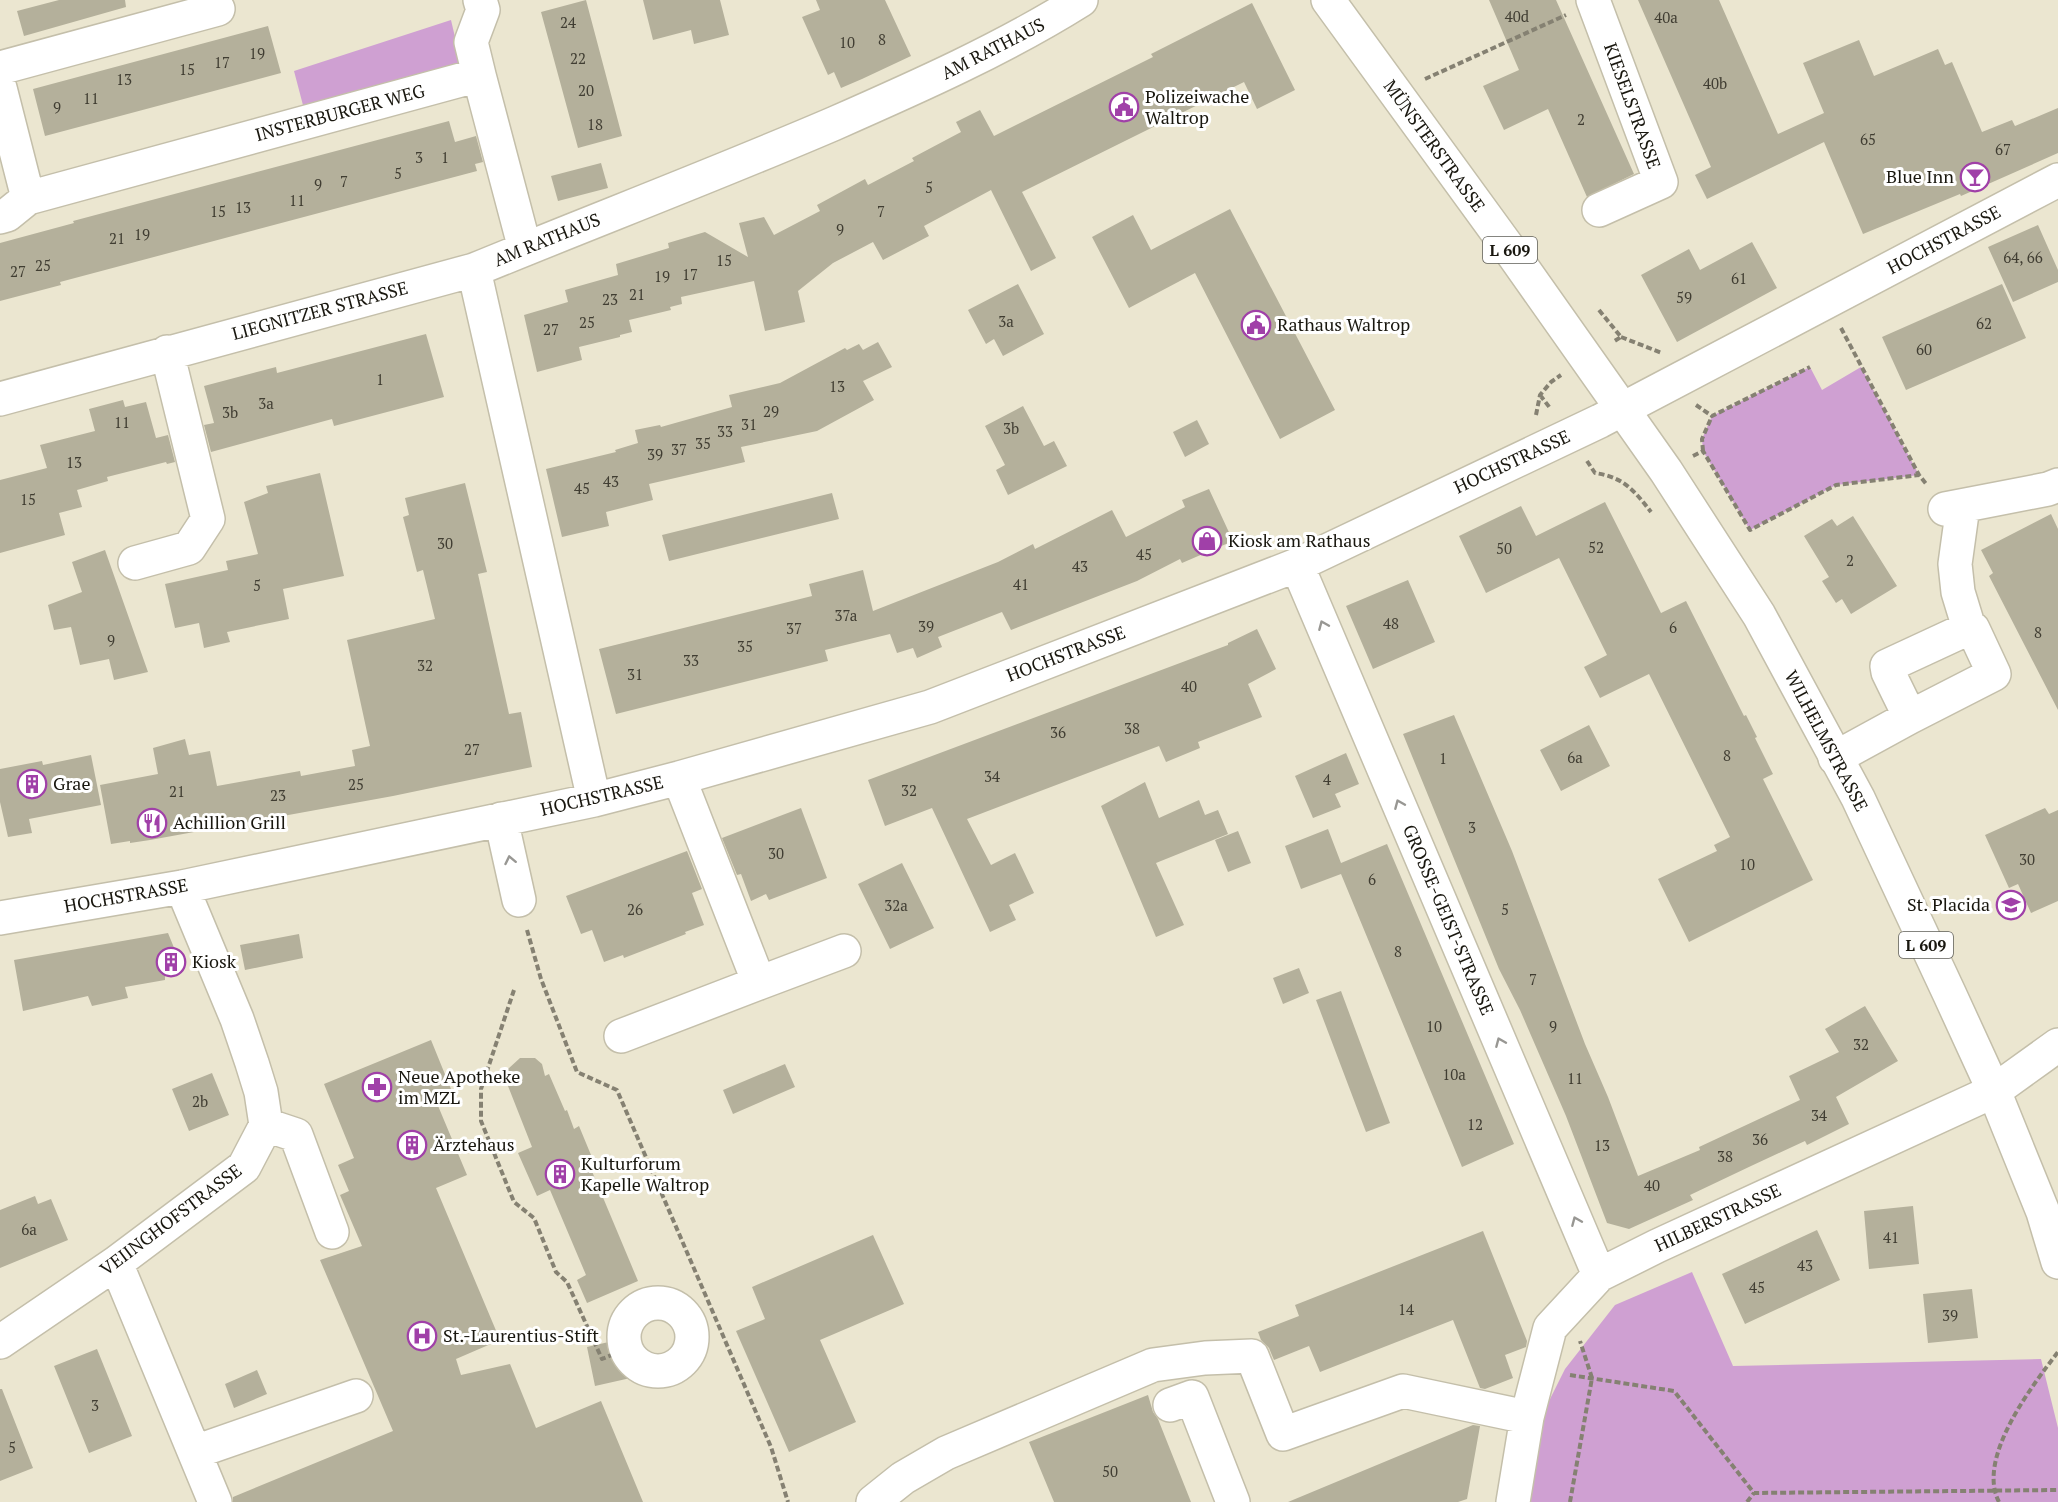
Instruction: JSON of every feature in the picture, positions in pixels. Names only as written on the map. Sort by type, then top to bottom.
[{"type":"street","points":[[480,0],[483,9],[471,42],[525,249]]},
{"type":"street","name":"AM RATHAUS","points":[[594,800],[474,270],[722,171],[915,88],[1051,20],[1081,0]]},
{"type":"street","name":"MÜNSTERSTRASSE","points":[[1328,0],[1510,250],[1622,409]]},
{"type":"street","name":"KIESELSTRASSE","points":[[1593,1],[1661,182],[1599,210]]},
{"type":"street","points":[[0,68],[218,9]]},
{"type":"street","name":"INSTERBURGER WEG","points":[[28,198],[479,75]]},
{"type":"street","points":[[0,88],[28,198],[7,215],[0,217]]},
{"type":"street","name":"HOCHSTRASSE","points":[[0,918],[182,887],[594,800],[930,707],[1297,565],[1622,409],[2058,180]]},
{"type":"street","name":"LIEGNITZER STRASSE","points":[[0,399],[474,270]]},
{"type":"street","points":[[135,562],[189,548],[208,519],[167,352]]},
{"type":"street","name":"WILHELMSTRASSE","points":[[1622,409],[1666,471],[1759,615],[1858,798],[1994,1091]]},
{"type":"street","points":[[1835,758],[1994,674],[1975,632],[1969,628],[1958,592],[1954,507],[2048,489],[2058,485]]},
{"type":"street","name":"GROSSE-GEIST-STRASSE","points":[[1297,565],[1599,1275]]},
{"type":"street","points":[[1910,717],[1887,666],[1969,628]]},
{"type":"street","points":[[679,778],[759,983]]},
{"type":"street","points":[[501,819],[519,900]]},
{"type":"street","points":[[182,887],[237,1019],[261,1092],[266,1125],[296,1135],[332,1232]]},
{"type":"street","points":[[621,1036],[844,951]]},
{"type":"street","name":"HILBERSTRASSE","points":[[1513,1502],[1527,1417],[1550,1328],[1599,1275],[1994,1091],[2058,1045]]},
{"type":"street","name":"L 609","points":[[1994,1091],[2043,1212],[2058,1262]]},
{"type":"street","name":"VEIINGHOFSTRASSE","points":[[0,1342],[116,1263],[244,1167],[266,1125]]},
{"type":"street","points":[[116,1263],[215,1502]]},
{"type":"street","points":[[659,1303],[672,1306],[683,1314],[702,1320],[692,1338],[689,1351],[682,1361],[670,1368],[657,1371],[644,1368],[626,1349],[624,1336],[627,1323],[635,1312],[646,1305],[659,1303]]},
{"type":"street","points":[[873,1502],[903,1478],[946,1453],[1152,1365],[1204,1358],[1252,1356],[1283,1434],[1403,1391],[1527,1417]]},
{"type":"street","points":[[195,1452],[356,1396]]},
{"type":"street","points":[[1170,1405],[1192,1397],[1233,1502]]},
{"type":"path","points":[[1395,93],[1593,1]]},
{"type":"path","points":[[1750,530],[1836,485],[1919,475],[1827,302]]},
{"type":"path","points":[[1530,420],[1537,413],[1540,395],[1551,382],[1621,337],[1599,310]]},
{"type":"path","points":[[1703,451],[1702,439],[1712,416]]},
{"type":"path","points":[[519,900],[541,979],[577,1072],[617,1090],[702,1320],[771,1447],[788,1502]]},
{"type":"path","points":[[514,990],[481,1089],[481,1121],[514,1202],[534,1218],[556,1272],[567,1282],[602,1359],[626,1349]]},
{"type":"path","points":[[1570,1307],[1592,1378],[1570,1502]]},
{"type":"path","points":[[1999,1502],[1994,1491],[1995,1462],[2020,1403],[2058,1352]]},
{"type":"path","points":[[1540,1370],[1674,1391],[1754,1493]]},
{"type":"path","points":[[1754,1493],[2058,1490]]},
{"type":"path","points":[[1747,1502],[1754,1493]]},
{"type":"shaded area","points":[[451,20],[462,67],[304,109],[294,71]]},
{"type":"shaded area","points":[[1810,367],[1822,390],[1861,367],[1919,475],[1836,485],[1750,530],[1703,451],[1702,439],[1712,416]]},
{"type":"shaded area","points":[[1692,1272],[1733,1366],[2041,1359],[2058,1428],[2058,1502],[1527,1502],[1545,1409],[1565,1369],[1615,1305]]},
{"type":"building","points":[[59,0],[125,0],[126,7],[24,36],[17,11]]},
{"type":"building","points":[[586,0],[622,136],[578,148],[541,12]]},
{"type":"building","points":[[643,0],[720,0],[729,35],[694,44],[691,30],[653,40]]},
{"type":"building","points":[[816,0],[885,0],[911,56],[841,88],[834,72],[828,75],[802,17],[820,10]]},
{"type":"building","points":[[1489,0],[1556,0],[1634,174],[1587,197],[1548,109],[1504,130],[1483,86],[1519,70]]},
{"type":"building","points":[[1638,0],[1719,0],[1778,134],[1824,113],[1803,63],[1859,40],[1874,76],[1938,49],[1945,65],[1952,62],[1982,132],[2012,120],[2015,126],[2058,108],[2058,153],[1961,196],[1960,194],[1863,234],[1824,142],[1707,199],[1695,175],[1711,167]]},
{"type":"building","points":[[1252,3],[1295,90],[1257,109],[1244,82],[1022,192],[1056,258],[1031,271],[991,190],[924,226],[929,236],[883,260],[873,242],[833,263],[798,291],[805,322],[765,331],[754,281],[681,297],[682,304],[670,307],[671,310],[629,320],[632,332],[579,347],[582,360],[537,372],[524,315],[568,302],[565,290],[618,275],[616,264],[669,248],[668,243],[705,232],[748,257],[739,223],[764,217],[774,235],[820,211],[817,205],[865,179],[868,185],[914,161],[912,158],[961,132],[956,122],[980,110],[994,136],[1153,57],[1151,54]]},
{"type":"building","points":[[268,26],[281,73],[45,136],[33,89]]},
{"type":"building","points":[[449,121],[455,142],[476,136],[483,162],[475,164],[477,171],[60,282],[61,285],[0,301],[0,243],[74,223],[73,221]]},
{"type":"building","points":[[601,163],[608,188],[558,201],[551,176]]},
{"type":"building","name":"Rathaus Waltrop","points":[[1230,209],[1335,410],[1280,439],[1195,273],[1129,308],[1092,237],[1133,215],[1151,250]]},
{"type":"building","points":[[2038,225],[2058,270],[2058,282],[2013,302],[1988,247]]},
{"type":"building","points":[[1752,242],[1777,288],[1677,342],[1641,275],[1689,249],[1700,270]]},
{"type":"building","points":[[1018,284],[1044,334],[1003,356],[994,339],[986,344],[968,310]]},
{"type":"building","points":[[2002,284],[2026,338],[1906,390],[1882,337]]},
{"type":"building","points":[[426,334],[444,397],[334,426],[332,419],[211,452],[204,425],[214,423],[204,386],[276,367],[277,373]]},
{"type":"building","points":[[878,342],[892,367],[863,381],[874,400],[817,431],[741,447],[745,462],[649,484],[653,500],[606,512],[609,526],[562,537],[546,469],[616,452],[615,450],[638,443],[635,430],[660,425],[661,427],[732,407],[729,395],[780,383],[845,348],[847,350],[859,344],[863,350]]},
{"type":"building","points":[[123,400],[125,407],[146,402],[156,438],[168,435],[175,462],[167,464],[166,462],[107,477],[108,481],[77,490],[82,507],[59,513],[65,535],[0,553],[0,480],[47,468],[40,445],[95,431],[89,409]]},
{"type":"building","points":[[1023,406],[1044,446],[1054,441],[1067,466],[1008,495],[996,470],[1005,465],[985,426]]},
{"type":"building","points":[[1197,420],[1209,444],[1185,457],[1173,432]]},
{"type":"building","points":[[320,473],[344,576],[283,589],[289,619],[227,632],[230,642],[204,648],[199,623],[175,628],[165,584],[228,570],[226,561],[258,554],[244,502],[268,493],[266,486]]},
{"type":"building","points":[[465,483],[487,572],[478,574],[509,714],[521,712],[532,767],[393,796],[150,840],[111,844],[100,785],[158,774],[153,748],[185,739],[189,755],[210,751],[217,786],[300,771],[301,776],[355,766],[352,750],[370,746],[347,640],[435,619],[423,570],[417,572],[403,517],[409,515],[405,498]]},
{"type":"building","points":[[1209,489],[1233,541],[1182,563],[1180,559],[1137,581],[1011,630],[1002,612],[938,637],[942,647],[917,658],[913,648],[897,653],[890,634],[825,650],[828,661],[616,714],[599,649],[812,596],[809,584],[863,570],[873,611],[998,562],[1033,544],[1035,549],[1112,510],[1126,537],[1185,507],[1182,500]]},
{"type":"building","points":[[832,493],[839,519],[669,561],[662,535]]},
{"type":"building","points":[[1605,502],[1661,613],[1686,601],[1744,716],[1746,715],[1757,737],[1755,738],[1773,774],[1763,779],[1813,880],[1689,942],[1658,879],[1717,851],[1714,845],[1730,837],[1649,674],[1600,698],[1584,667],[1607,655],[1559,558],[1486,593],[1459,536],[1521,506],[1536,536]]},
{"type":"building","points":[[2051,514],[2058,529],[2058,710],[1989,576],[1993,573],[1981,550]]},
{"type":"building","points":[[1853,516],[1897,586],[1851,614],[1842,599],[1836,603],[1822,581],[1829,577],[1804,536],[1832,519],[1837,526]]},
{"type":"building","points":[[105,550],[148,672],[114,680],[109,659],[80,665],[71,627],[54,630],[48,605],[82,592],[72,562]]},
{"type":"building","points":[[1408,580],[1435,642],[1373,669],[1346,606]]},
{"type":"building","points":[[1257,629],[1276,669],[1248,684],[1262,717],[1198,742],[1200,748],[1166,762],[1159,746],[967,819],[991,865],[1015,853],[1034,893],[1009,905],[1016,920],[990,932],[932,808],[885,826],[868,780],[1228,645]]},
{"type":"building","points":[[1454,715],[1512,851],[1638,1176],[1700,1150],[1699,1147],[1800,1100],[1789,1076],[1839,1052],[1825,1029],[1865,1006],[1898,1061],[1836,1097],[1849,1124],[1807,1145],[1805,1141],[1690,1195],[1693,1200],[1629,1229],[1607,1223],[1566,1116],[1520,1010],[1499,969],[1403,734]]},
{"type":"building","points":[[1589,725],[1610,766],[1561,791],[1540,750]]},
{"type":"building","points":[[1346,753],[1359,784],[1335,794],[1341,807],[1313,818],[1295,776]]},
{"type":"building","name":"Grae","points":[[91,755],[101,805],[29,819],[32,833],[8,837],[0,802],[0,769],[42,761],[43,765]]},
{"type":"building","points":[[1145,782],[1159,818],[1199,800],[1205,815],[1218,810],[1228,834],[1156,863],[1184,925],[1156,937],[1101,806]]},
{"type":"building","points":[[801,808],[827,878],[769,900],[766,894],[751,901],[741,874],[737,875],[722,838]]},
{"type":"building","points":[[2045,808],[2049,814],[2058,810],[2058,901],[2031,913],[2018,884],[2009,888],[1985,835]]},
{"type":"building","points":[[1328,829],[1341,863],[1387,844],[1514,1144],[1462,1167],[1341,874],[1301,889],[1285,846]]},
{"type":"building","points":[[1238,831],[1251,863],[1228,872],[1215,840]]},
{"type":"building","points":[[687,851],[702,889],[692,893],[704,925],[624,958],[623,955],[604,962],[592,930],[581,934],[566,896]]},
{"type":"building","points":[[902,863],[934,928],[890,949],[858,884]]},
{"type":"building","points":[[168,933],[182,973],[165,976],[165,980],[125,987],[128,998],[92,1006],[88,996],[23,1011],[14,960]]},
{"type":"building","points":[[299,934],[303,958],[245,970],[240,945]]},
{"type":"building","points":[[1299,968],[1309,993],[1283,1004],[1273,978]]},
{"type":"building","points":[[1341,991],[1390,1123],[1366,1132],[1316,1000]]},
{"type":"building","name":"St.-Laurentius-Stift","points":[[431,1040],[453,1094],[436,1101],[467,1175],[436,1188],[500,1340],[456,1359],[461,1375],[510,1364],[536,1428],[601,1401],[643,1502],[233,1502],[233,1497],[393,1431],[320,1260],[362,1246],[340,1195],[349,1191],[338,1165],[354,1158],[324,1084]]},
{"type":"building","name":"Kulturforum Kapelle Waltrop","points":[[520,1058],[535,1058],[542,1064],[545,1076],[549,1074],[574,1129],[579,1126],[591,1155],[586,1157],[638,1281],[587,1303],[577,1280],[586,1275],[550,1190],[537,1196],[518,1153],[532,1147],[508,1086],[508,1069]]},
{"type":"building","points":[[785,1064],[795,1087],[733,1114],[723,1090]]},
{"type":"building","points":[[212,1073],[229,1115],[189,1131],[172,1089]]},
{"type":"building","points":[[35,1196],[38,1204],[51,1199],[68,1240],[0,1268],[0,1210]]},
{"type":"building","points":[[1913,1206],[1919,1264],[1869,1269],[1864,1211]]},
{"type":"building","points":[[1817,1230],[1840,1280],[1745,1324],[1722,1274]]},
{"type":"building","points":[[1483,1231],[1527,1341],[1526,1347],[1505,1355],[1513,1378],[1485,1389],[1480,1388],[1453,1320],[1320,1372],[1309,1346],[1274,1360],[1269,1348],[1261,1340],[1258,1332],[1299,1316],[1295,1305]]},
{"type":"building","points":[[873,1235],[904,1304],[820,1340],[856,1422],[789,1452],[736,1331],[765,1319],[752,1287]]},
{"type":"building","points":[[1972,1289],[1978,1338],[1928,1343],[1923,1294]]},
{"type":"building","points":[[626,1338],[635,1377],[595,1386],[587,1347]]},
{"type":"building","points":[[97,1349],[132,1436],[89,1453],[54,1366]]},
{"type":"building","points":[[257,1370],[267,1394],[234,1408],[225,1384]]},
{"type":"building","points":[[0,1389],[2,1389],[33,1468],[0,1481]]},
{"type":"building","points":[[1148,1395],[1191,1502],[1054,1502],[1029,1442]]},
{"type":"building","points":[[1473,1425],[1480,1426],[1467,1499],[1458,1502],[1288,1502]]},
{"type":"place","name":"Polizeiwache Waltrop","points":[[1124,107]]},
{"type":"place","name":"Blue Inn","points":[[1975,177]]},
{"type":"place","name":"Rathaus Waltrop","points":[[1256,325]]},
{"type":"place","name":"Kiosk am Rathaus","points":[[1207,541]]},
{"type":"place","name":"Grae","points":[[32,784]]},
{"type":"place","name":"Achillion Grill","points":[[152,823]]},
{"type":"place","name":"St. Placida","points":[[2011,905]]},
{"type":"place","name":"Kiosk","points":[[171,962]]},
{"type":"place","name":"Neue Apotheke im MZL","points":[[377,1087]]},
{"type":"place","name":"Ärztehaus","points":[[412,1145]]},
{"type":"place","name":"Kulturforum Kapelle Waltrop","points":[[560,1174]]},
{"type":"place","name":"St.-Laurentius-Stift","points":[[422,1336]]}]
